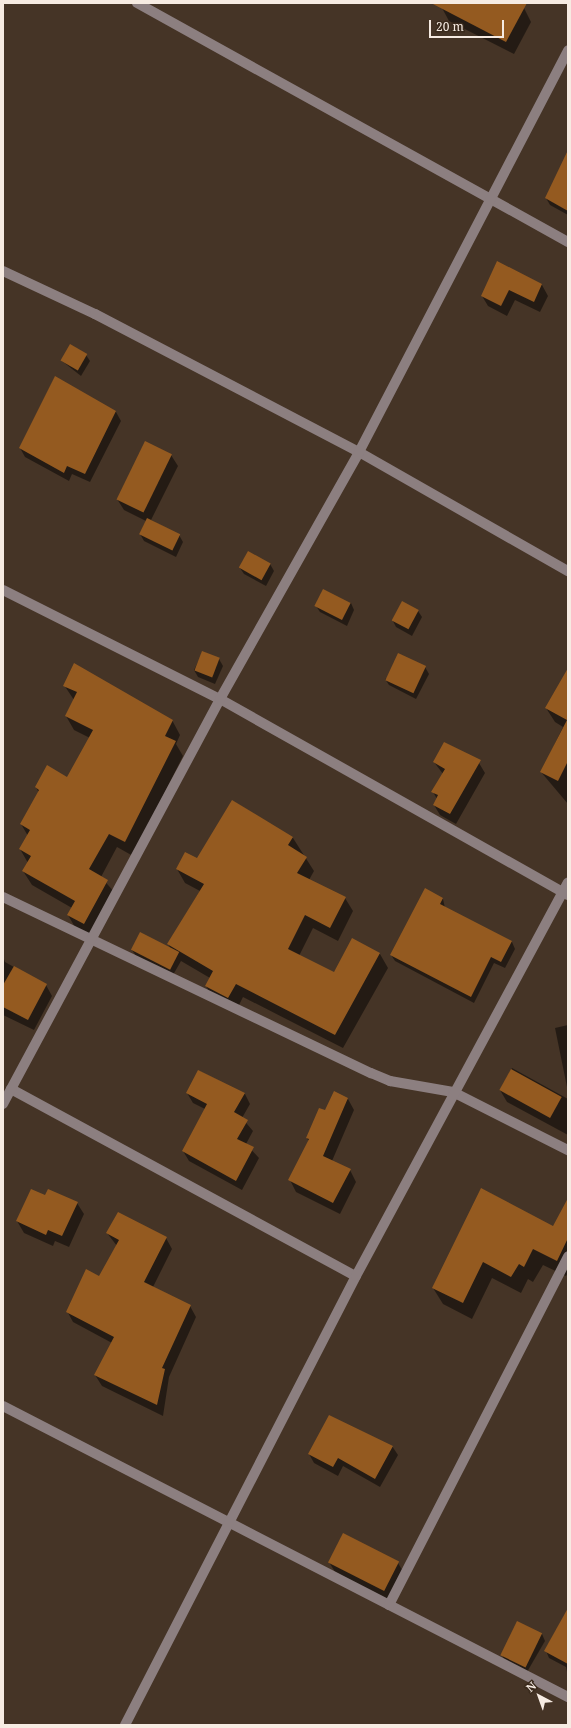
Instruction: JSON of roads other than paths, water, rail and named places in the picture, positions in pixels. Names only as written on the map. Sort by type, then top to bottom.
[{"type":"street","points":[[137,3],[568,242]]},
{"type":"street","points":[[3,1104],[220,699],[359,452],[489,199],[568,50]]},
{"type":"street","points":[[3,271],[95,314],[359,452],[568,570]]},
{"type":"street","points":[[3,590],[220,699],[565,893]]},
{"type":"street","points":[[125,1725],[356,1276],[453,1092],[565,893],[568,882]]},
{"type":"street","points":[[3,897],[91,941],[371,1073],[390,1081],[453,1092],[568,1150]]},
{"type":"street","points":[[11,1089],[356,1276]]},
{"type":"street","points":[[389,1605],[568,1256]]},
{"type":"street","points":[[3,1406],[568,1697]]}]
